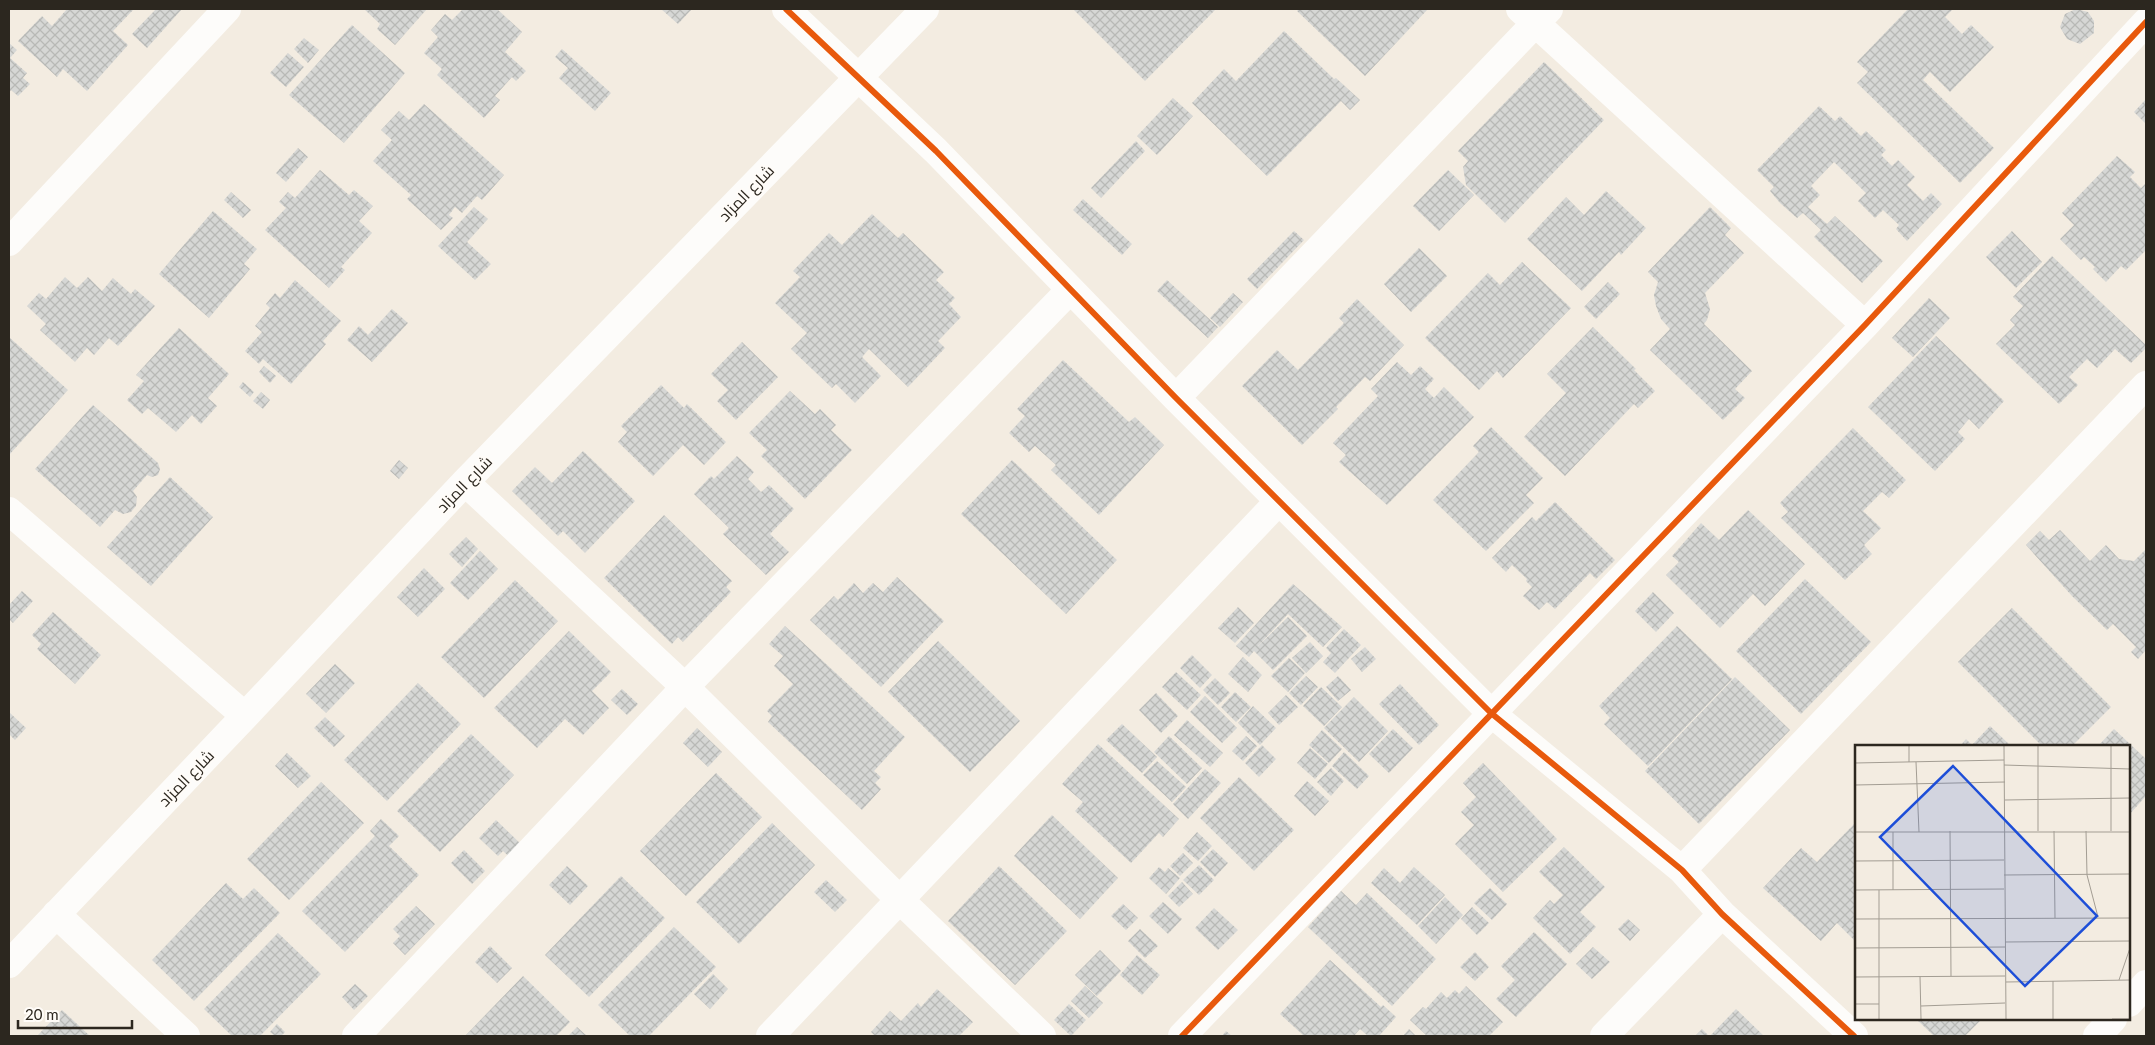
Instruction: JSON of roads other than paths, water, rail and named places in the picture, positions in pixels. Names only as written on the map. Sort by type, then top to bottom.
[{"type":"street","points":[[9,242],[227,9]]},
{"type":"street","points":[[786,9],[936,151],[1176,398],[1490,713],[1682,870],[1722,914],[1854,1036]]},
{"type":"street","name":"شارع المزاد","points":[[9,964],[466,482],[925,9]]},
{"type":"street","points":[[1176,398],[1534,14],[1865,325]]},
{"type":"street","points":[[1182,1036],[1490,713],[1865,325],[2146,22]]},
{"type":"street","points":[[356,1036],[686,687],[1070,290]]},
{"type":"street","points":[[1682,870],[2146,386]]},
{"type":"street","points":[[466,482],[686,687],[900,900],[1042,1036]]},
{"type":"street","points":[[770,1036],[1280,501]]},
{"type":"street","points":[[9,511],[245,716]]},
{"type":"street","points":[[56,914],[186,1036]]},
{"type":"street","points":[[1604,1036],[1722,914]]},
{"type":"street","points":[[2130,1002],[2146,984]]},
{"type":"street","points":[[2097,1036],[2112,1020]]}]
